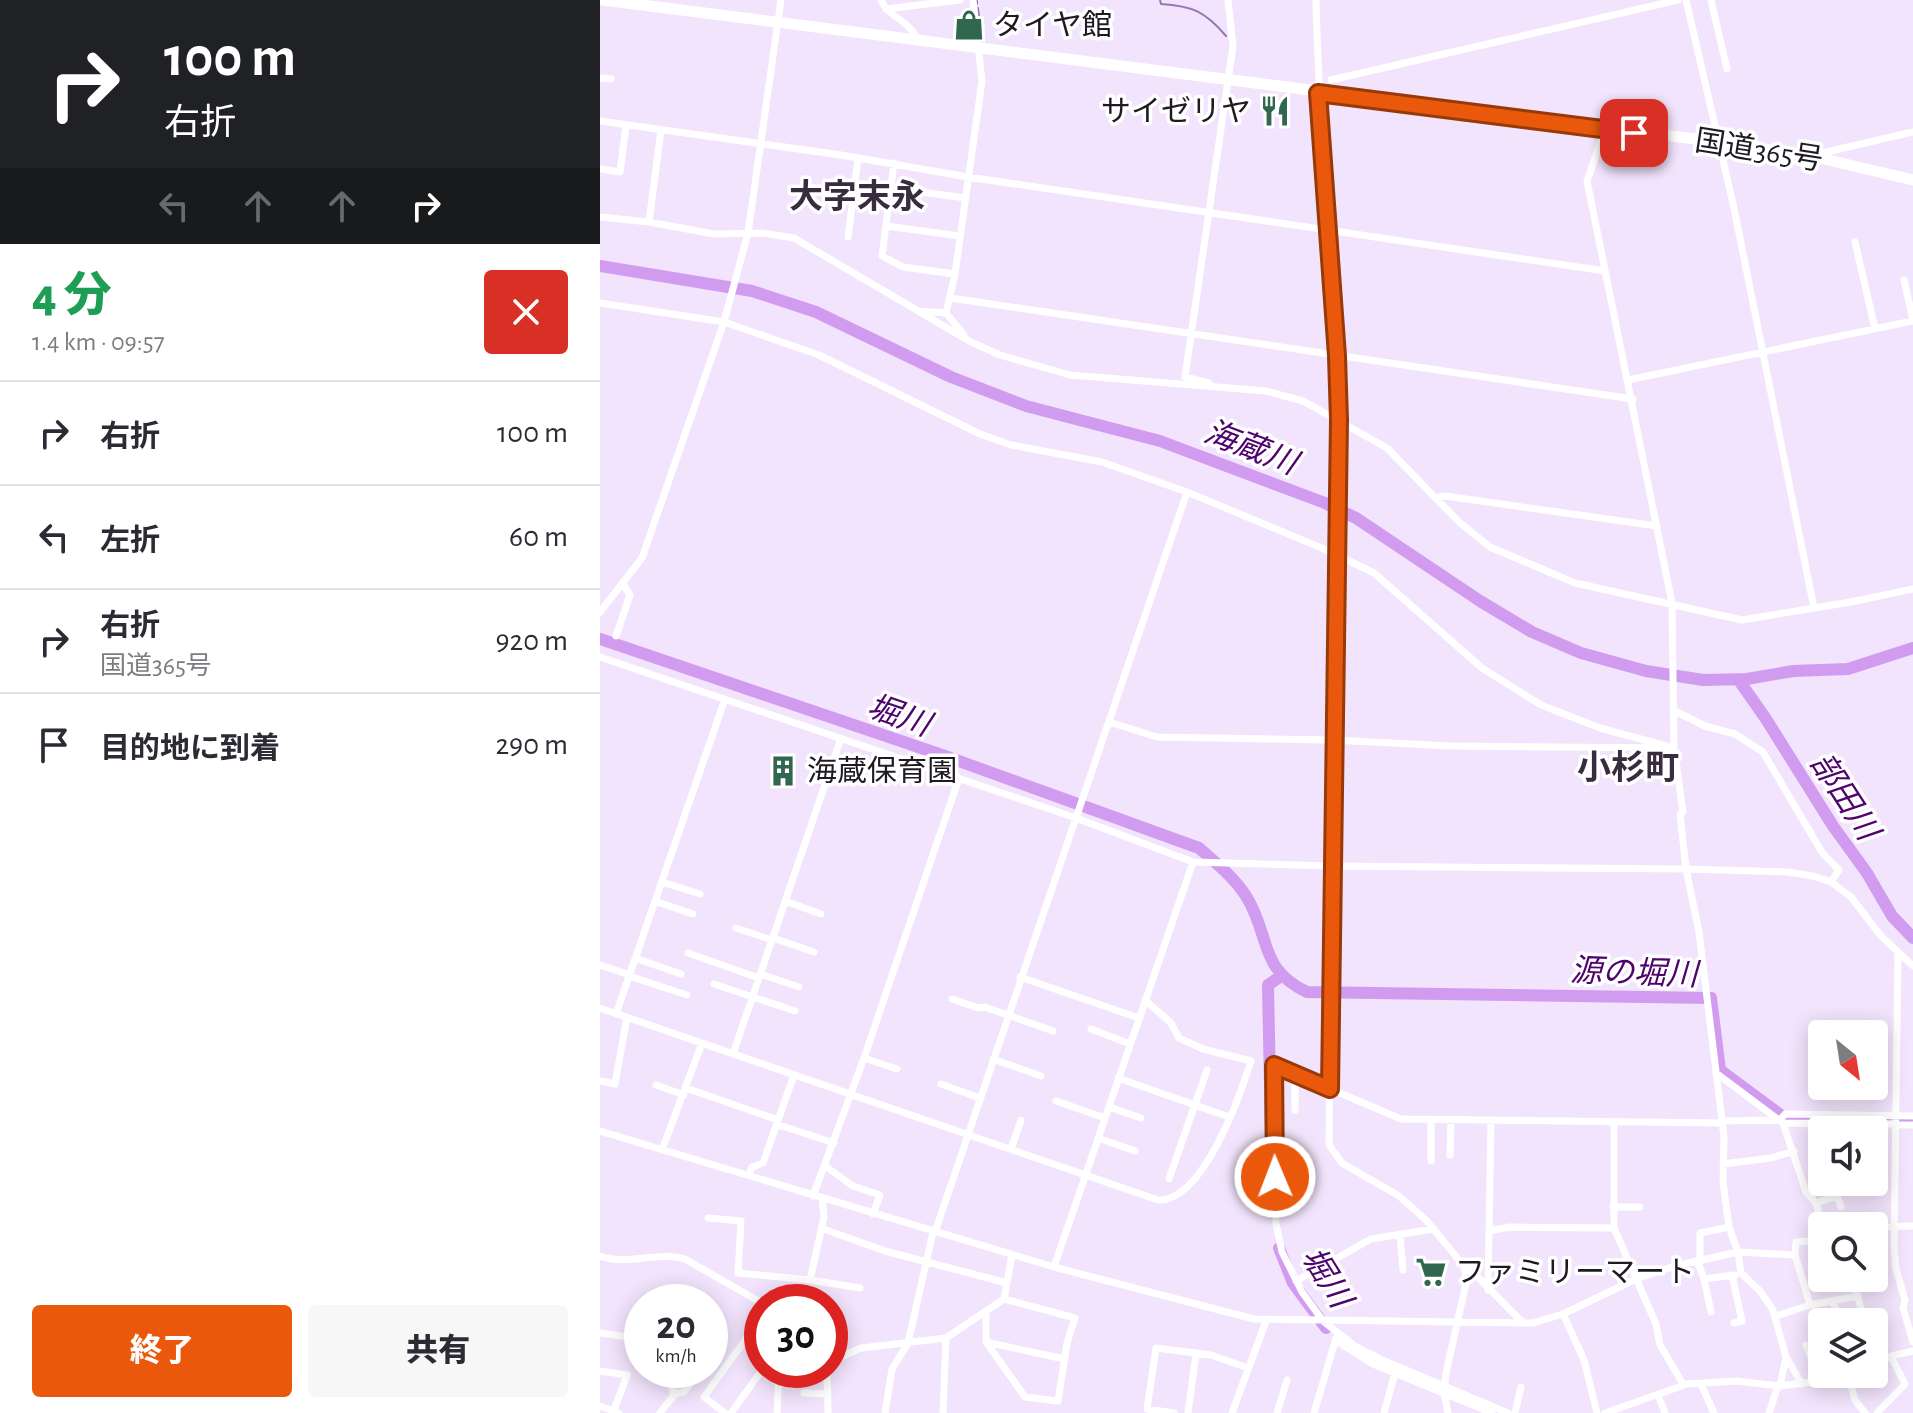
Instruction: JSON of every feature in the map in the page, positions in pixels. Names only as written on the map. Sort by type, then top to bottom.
[{"type":"highway","name":"国道365号","points":[[603,0],[1719,142],[1811,156],[1913,180]]},
{"type":"street","points":[[600,612],[642,558],[724,322],[748,235],[781,0]]},
{"type":"street","points":[[881,0],[886,9],[909,24],[919,41]]},
{"type":"street","points":[[886,9],[960,0]]},
{"type":"street","points":[[946,313],[955,274],[982,81],[973,0]]},
{"type":"street","points":[[1227,388],[1185,377],[1233,46],[1228,0]]},
{"type":"street","points":[[1316,0],[1318,93],[1339,420],[1329,1145],[1342,1163],[1406,1202],[1434,1229],[1463,1265],[1467,1279],[1444,1389],[1448,1413]]},
{"type":"street","points":[[1331,80],[1678,0]]},
{"type":"street","points":[[1686,0],[1719,142],[1814,608]]},
{"type":"street","points":[[1711,0],[1727,69]]},
{"type":"street","points":[[600,78],[611,79]]},
{"type":"street","points":[[600,121],[1605,271]]},
{"type":"street","points":[[600,169],[620,172],[626,125]]},
{"type":"street","points":[[1605,129],[1587,181],[1672,603],[1674,748],[1683,812],[1680,814],[1686,869],[1699,932],[1722,1122],[1729,1227],[1738,1252],[1736,1274],[1742,1321],[1734,1323]]},
{"type":"street","points":[[649,222],[661,130]]},
{"type":"street","points":[[1811,156],[1913,132]]},
{"type":"street","points":[[848,237],[858,158]]},
{"type":"street","points":[[894,163],[882,256],[903,267],[955,274]]},
{"type":"street","points":[[891,188],[966,198]]},
{"type":"street","points":[[600,217],[714,234],[785,235],[806,243],[967,340],[1000,355],[1070,375],[1266,391],[1294,398],[1387,448],[1470,532],[1490,547],[1575,583],[1742,620],[1913,589]]},
{"type":"street","points":[[886,226],[960,236]]},
{"type":"street","points":[[1855,242],[1875,329]]},
{"type":"street","points":[[1628,380],[1913,320],[1904,280]]},
{"type":"street","points":[[951,298],[1633,399]]},
{"type":"street","points":[[600,303],[724,322],[819,355],[980,434],[1011,445],[1102,462],[1187,492],[1374,573],[1482,668],[1541,705],[1600,728],[1674,748]]},
{"type":"street","points":[[916,311],[946,313],[967,340]]},
{"type":"street","points":[[885,1413],[892,1369],[908,1343],[934,1232],[1187,492]]},
{"type":"street","points":[[1436,498],[1445,496],[1657,526]]},
{"type":"street","points":[[616,636],[630,595],[623,584]]},
{"type":"street","points":[[600,657],[1076,816],[1193,862],[1788,872],[1831,882],[1851,897],[1898,955],[1913,966]]},
{"type":"street","points":[[616,1014],[725,699]]},
{"type":"street","points":[[1674,709],[1700,724],[1735,734],[1763,752],[1823,854],[1839,870],[1831,882]]},
{"type":"street","points":[[1109,722],[1157,737],[1333,740],[1450,746],[1674,748]]},
{"type":"street","points":[[733,1054],[841,738]]},
{"type":"street","points":[[813,1196],[864,1058],[959,778]]},
{"type":"street","points":[[1054,1267],[1193,862]]},
{"type":"street","points":[[662,882],[700,894]]},
{"type":"street","points":[[655,901],[693,914]]},
{"type":"street","points":[[785,901],[821,914]]},
{"type":"street","points":[[736,928],[814,952]]},
{"type":"street","points":[[687,953],[799,987]]},
{"type":"street","points":[[1898,955],[1895,1264],[1912,1338]]},
{"type":"street","points":[[635,958],[681,974]]},
{"type":"street","points":[[600,965],[687,995]]},
{"type":"street","points":[[1020,977],[1139,1018]]},
{"type":"street","points":[[714,984],[795,1011]]},
{"type":"street","points":[[952,999],[1053,1031]]},
{"type":"street","points":[[600,1008],[1158,1200],[1168,1200],[1187,1187],[1217,1147],[1251,1061],[1203,1049],[1179,1038],[1171,1023],[1145,1000]]},
{"type":"street","points":[[600,1081],[615,1084],[627,1017]]},
{"type":"street","points":[[1091,1029],[1130,1044]]},
{"type":"street","points":[[662,1150],[702,1043]]},
{"type":"street","points":[[864,1058],[897,1069]]},
{"type":"street","points":[[993,1059],[1041,1076]]},
{"type":"street","points":[[1508,1413],[1373,1364],[1320,1321],[1282,1252],[1276,1224],[1274,1065],[1395,1117],[1614,1122],[1782,1119],[1897,1121],[1913,1125]]},
{"type":"street","points":[[1169,1179],[1207,1070]]},
{"type":"street","points":[[1716,1073],[1782,1119],[1806,1192],[1816,1203],[1819,1212]]},
{"type":"street","points":[[749,1175],[752,1167],[763,1163],[794,1075]]},
{"type":"street","points":[[1295,1075],[1295,1110]]},
{"type":"street","points":[[1118,1078],[1229,1117]]},
{"type":"street","points":[[941,1084],[980,1098]]},
{"type":"street","points":[[656,1085],[834,1143]]},
{"type":"street","points":[[1056,1101],[1105,1118]]},
{"type":"street","points":[[1109,1107],[1141,1118]]},
{"type":"street","points":[[1897,1121],[1913,1116]]},
{"type":"street","points":[[1431,1119],[1431,1161]]},
{"type":"street","points":[[1011,1149],[1021,1120]]},
{"type":"street","points":[[1450,1155],[1451,1120]]},
{"type":"street","points":[[1488,1290],[1491,1120]]},
{"type":"street","points":[[1614,1122],[1614,1228],[1656,1324],[1660,1345],[1683,1384]]},
{"type":"street","points":[[600,1131],[1054,1267],[1266,1321],[1524,1323],[1563,1314],[1636,1279],[1699,1260],[1738,1252],[1795,1255]]},
{"type":"street","points":[[1098,1138],[1135,1151]]},
{"type":"street","points":[[1723,1164],[1771,1158],[1794,1151]]},
{"type":"street","points":[[825,1166],[853,1186],[880,1195],[873,1214]]},
{"type":"street","points":[[1816,1203],[1837,1196],[1841,1207]]},
{"type":"street","points":[[810,1280],[824,1217],[822,1199]]},
{"type":"street","points":[[1613,1207],[1640,1207]]},
{"type":"street","points":[[708,1218],[741,1221],[738,1273],[860,1288]]},
{"type":"street","points":[[1888,1226],[1913,1226]]},
{"type":"street","points":[[1489,1231],[1510,1227],[1614,1228]]},
{"type":"street","points":[[1711,1312],[1699,1260],[1700,1233],[1729,1227]]},
{"type":"street","points":[[821,1228],[885,1251],[1007,1283]]},
{"type":"street","points":[[1296,1281],[1371,1239],[1434,1229]]},
{"type":"street","points":[[1400,1235],[1403,1270]]},
{"type":"street","points":[[1808,1241],[1796,1242],[1795,1255],[1810,1305]]},
{"type":"street","points":[[848,1354],[861,1348],[946,1338],[1004,1299],[1012,1255]]},
{"type":"street","points":[[600,1256],[612,1259],[672,1256],[685,1259],[744,1293]]},
{"type":"street","points":[[1463,1265],[1524,1323]]},
{"type":"street","points":[[1704,1279],[1736,1274],[1764,1295],[1776,1316],[1786,1357],[1802,1384]]},
{"type":"street","points":[[1857,1292],[1861,1308]]},
{"type":"street","points":[[1776,1316],[1810,1305],[1858,1296]]},
{"type":"street","points":[[986,1311],[986,1342],[1025,1397],[1058,1401],[1064,1359],[1075,1318],[1004,1299]]},
{"type":"street","points":[[1832,1301],[1835,1308]]},
{"type":"street","points":[[1563,1314],[1584,1360],[1597,1413]]},
{"type":"street","points":[[1232,1413],[1266,1321]]},
{"type":"street","points":[[600,1333],[624,1336]]},
{"type":"street","points":[[1336,1336],[1492,1413]]},
{"type":"street","points":[[1314,1413],[1336,1336]]},
{"type":"street","points":[[943,1413],[946,1338]]},
{"type":"street","points":[[744,1342],[704,1397],[715,1410],[728,1413],[748,1388]]},
{"type":"street","points":[[986,1342],[1064,1359]]},
{"type":"street","points":[[1806,1345],[1808,1350]]},
{"type":"street","points":[[1174,1413],[1147,1409],[1156,1348],[1211,1355],[1248,1368]]},
{"type":"street","points":[[1888,1358],[1913,1351]]},
{"type":"street","points":[[1188,1413],[1196,1354]]},
{"type":"street","points":[[1877,1413],[1905,1384],[1891,1356]]},
{"type":"street","points":[[1769,1413],[1786,1357]]},
{"type":"street","points":[[600,1371],[627,1375],[616,1412],[600,1406]]},
{"type":"street","points":[[1384,1413],[1395,1373]]},
{"type":"street","points":[[1277,1413],[1287,1380]]},
{"type":"street","points":[[1605,1413],[1683,1384],[1736,1381],[1779,1386],[1808,1383]]},
{"type":"street","points":[[1701,1384],[1714,1413]]},
{"type":"street","points":[[1515,1413],[1521,1387]]},
{"type":"street","points":[[672,1388],[674,1394]]},
{"type":"street","points":[[660,1413],[674,1394],[684,1392],[687,1388]]},
{"type":"street","points":[[777,1413],[778,1388]]},
{"type":"street","points":[[828,1388],[828,1413]]},
{"type":"street","points":[[1852,1388],[1855,1400],[1865,1413]]},
{"type":"street","points":[[804,1393],[828,1394]]},
{"type":"street","points":[[1658,1395],[1665,1413]]},
{"type":"waterway","points":[[1160,0],[1161,4],[1197,11],[1226,36]]},
{"type":"waterway","points":[[978,8],[982,42]]},
{"type":"waterway","name":"海蔵川","points":[[600,266],[752,291],[816,312],[951,377],[1026,406],[1160,441],[1325,503],[1356,518],[1532,632],[1581,653],[1646,671],[1703,680],[1848,669],[1913,648]]},
{"type":"waterway","name":"堀川","points":[[600,639],[945,756],[1199,848],[1230,876],[1246,896],[1280,973],[1307,992],[1711,998],[1720,1070],[1786,1119],[1913,1120]]},
{"type":"waterway","name":"部田川","points":[[1738,679],[1867,873],[1892,916],[1913,938]]},
{"type":"waterway","name":"堀川","points":[[1272,1186],[1268,985],[1281,976]]},
{"type":"waterway","name":"堀川","points":[[1279,1248],[1293,1283],[1326,1328]]},
{"type":"place","name":"タイヤ館","points":[[969,25]]},
{"type":"place","name":"サイゼリヤ","points":[[1275,111]]},
{"type":"place","name":"海蔵保育園","points":[[783,771]]},
{"type":"place","name":"ファミリーマート","points":[[1431,1272]]},
{"type":"district","name":"大字末永","points":[[857,196]]},
{"type":"district","name":"小杉町","points":[[1628,767]]},
{"type":"route","points":[[1275,1177],[1274,1065],[1330,1089],[1339,420],[1318,93],[1634,133]]},
{"type":"water label","name":"源の堀川","points":[[1634,972]]}]
